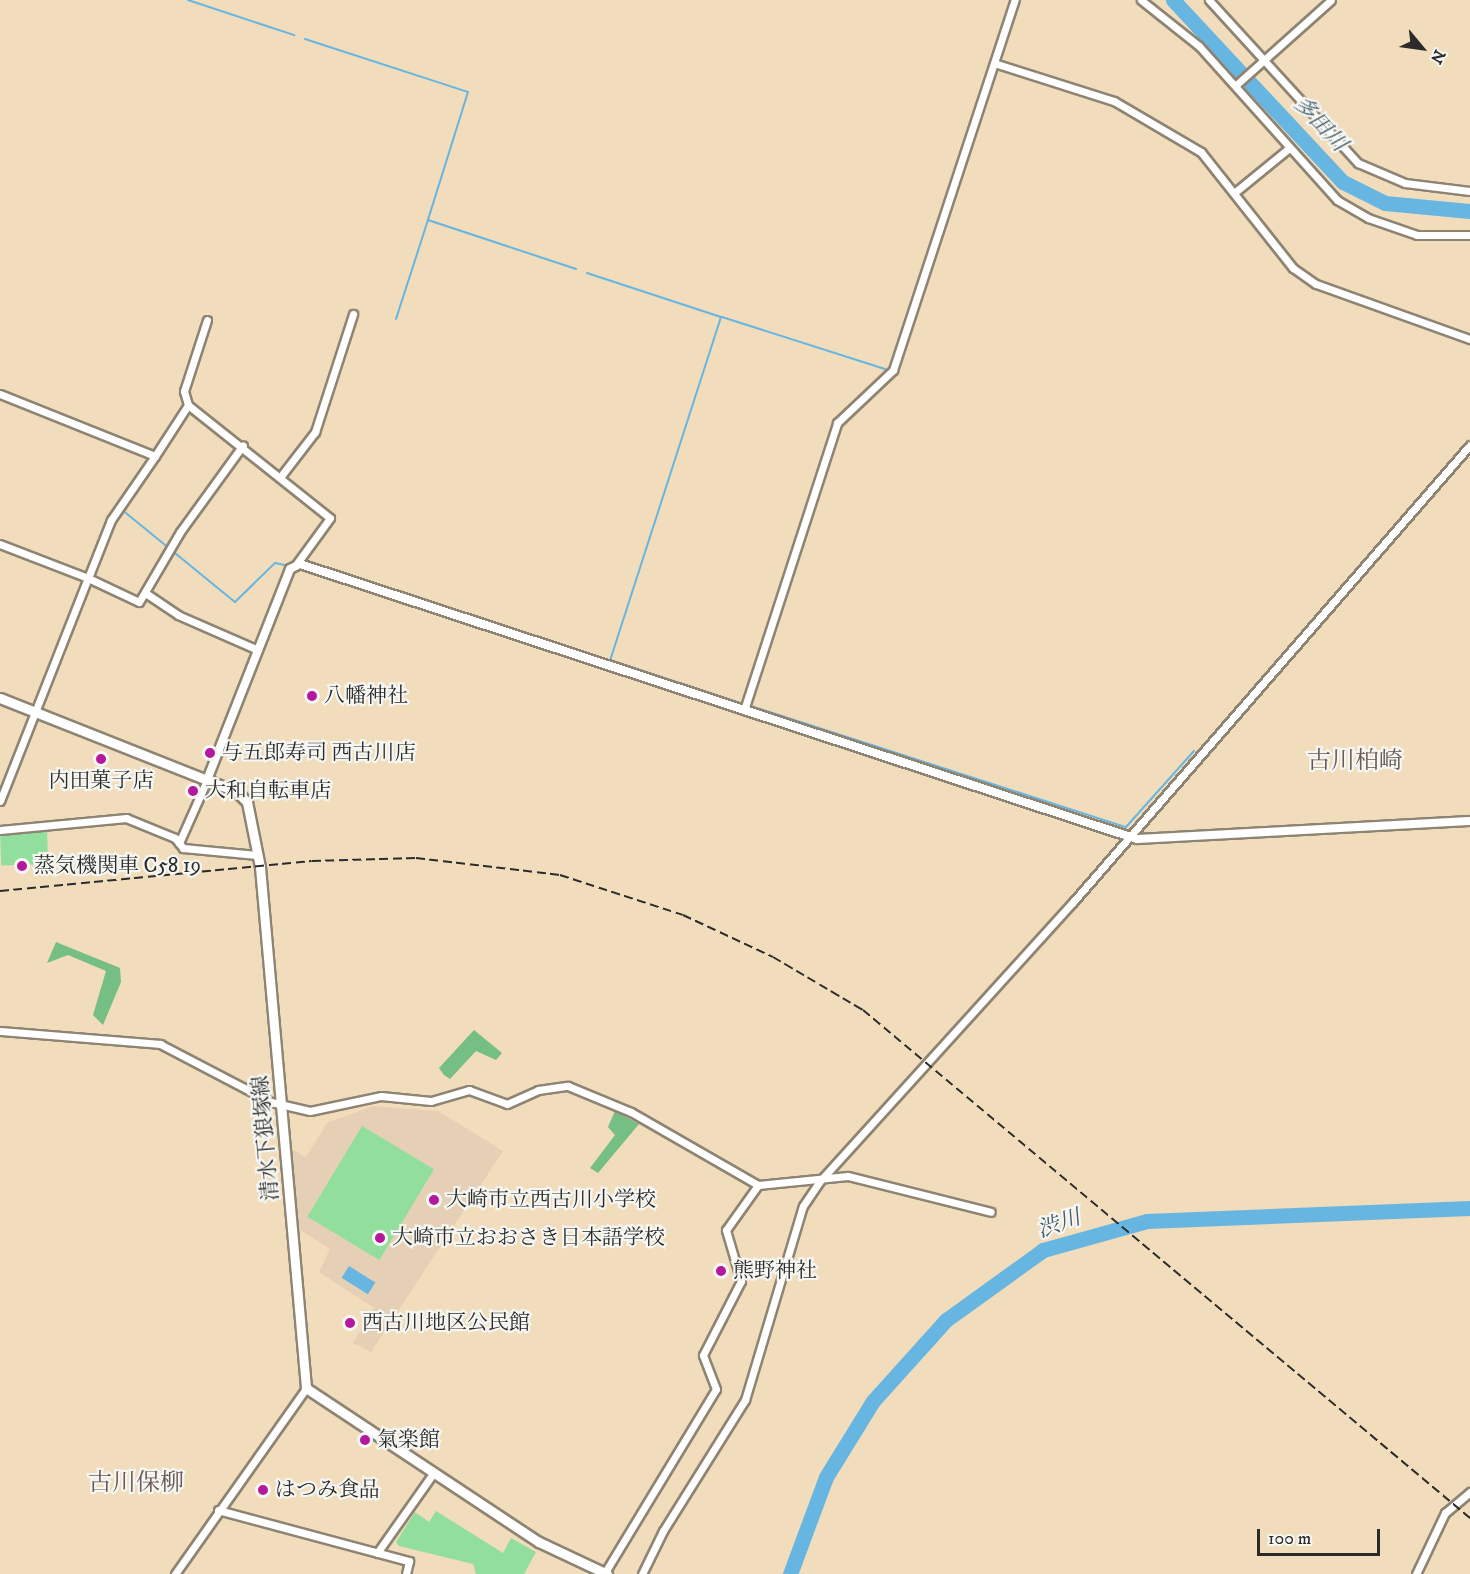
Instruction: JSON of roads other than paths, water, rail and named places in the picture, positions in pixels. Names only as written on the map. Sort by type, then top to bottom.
[{"type":"main road","name":"清水下狼塚線","points":[[0,698],[207,780],[247,802],[257,855],[306,1388]]},
{"type":"main road","points":[[306,1388],[432,1475],[539,1542],[605,1574]]},
{"type":"street","points":[[744,710],[837,423],[893,370],[1015,0]]},
{"type":"street","points":[[1141,0],[1171,19],[1238,83],[1288,149],[1324,189],[1368,218],[1418,235],[1470,235]]},
{"type":"street","points":[[1209,0],[1261,62],[1358,163],[1405,183],[1470,191]]},
{"type":"street","points":[[1238,83],[1331,0]]},
{"type":"street","points":[[994,63],[1114,101],[1201,152],[1293,268],[1316,284],[1470,339]]},
{"type":"street","points":[[1234,193],[1288,149]]},
{"type":"street","points":[[281,476],[315,432],[353,314]]},
{"type":"street","points":[[179,843],[295,566],[330,518],[243,445],[188,405],[184,391],[207,320]]},
{"type":"street","points":[[0,394],[155,456]]},
{"type":"street","points":[[0,801],[111,520],[188,405]]},
{"type":"street","points":[[0,544],[88,578],[138,602],[147,594],[170,549],[243,445]]},
{"type":"street","points":[[642,1574],[663,1531],[745,1400],[804,1206],[819,1182],[1131,837],[1470,445]]},
{"type":"street","points":[[295,566],[1131,837],[1470,821]]},
{"type":"street","points":[[147,594],[178,615],[258,650]]},
{"type":"street","points":[[0,830],[126,818],[179,843],[237,857],[257,855]]},
{"type":"street","points":[[0,1031],[160,1044],[281,1106],[286,1101],[319,1111],[381,1096],[431,1101],[469,1090],[507,1104],[538,1090],[568,1086],[631,1112],[758,1185],[819,1182],[848,1176],[991,1212]]},
{"type":"street","points":[[605,1574],[716,1389],[703,1355],[741,1281],[726,1230],[758,1185]]},
{"type":"street","points":[[175,1574],[306,1388]]},
{"type":"street","points":[[377,1553],[432,1475]]},
{"type":"street","points":[[1416,1574],[1445,1513],[1470,1492]]},
{"type":"street","points":[[218,1510],[409,1561],[406,1574]]},
{"type":"water","points":[[349,1266],[375,1282],[368,1294],[342,1278]]},
{"type":"waterway","points":[[188,0],[294,35]]},
{"type":"waterway","name":"多田川","points":[[1173,0],[1343,182],[1385,203],[1470,211]]},
{"type":"waterway","points":[[305,39],[468,92],[428,220],[576,269]]},
{"type":"waterway","points":[[396,319],[428,220]]},
{"type":"waterway","points":[[587,273],[721,317],[610,660],[740,703]]},
{"type":"waterway","points":[[722,317],[885,369]]},
{"type":"waterway","points":[[121,509],[235,602],[275,563],[285,565]]},
{"type":"waterway","points":[[751,706],[1126,827],[1194,751]]},
{"type":"waterway","name":"渋川","points":[[790,1574],[826,1477],[873,1401],[946,1320],[1043,1250],[1147,1221],[1470,1208]]},
{"type":"railway","points":[[0,891],[312,861],[416,858],[560,875],[683,915],[773,957],[863,1010],[1470,1518]]},
{"type":"place","name":"八幡神社","points":[[312,696]]},
{"type":"place","name":"与五郎寿司 西古川店","points":[[210,753]]},
{"type":"place","name":"内田菓子店","points":[[101,759]]},
{"type":"place","name":"大和自転車店","points":[[193,791]]},
{"type":"place","name":"蒸気機関車 C58 19","points":[[22,866]]},
{"type":"place","name":"大崎市立西古川小学校","points":[[434,1200]]},
{"type":"place","name":"大崎市立おおさき日本語学校","points":[[380,1238]]},
{"type":"place","name":"熊野神社","points":[[721,1271]]},
{"type":"place","name":"西古川地区公民館","points":[[350,1323]]},
{"type":"place","name":"氣楽館","points":[[365,1440]]},
{"type":"place","name":"はつみ食品","points":[[263,1490]]},
{"type":"district","name":"古川柏崎","points":[[1355,762]]},
{"type":"district","name":"古川保柳","points":[[136,1484]]}]
